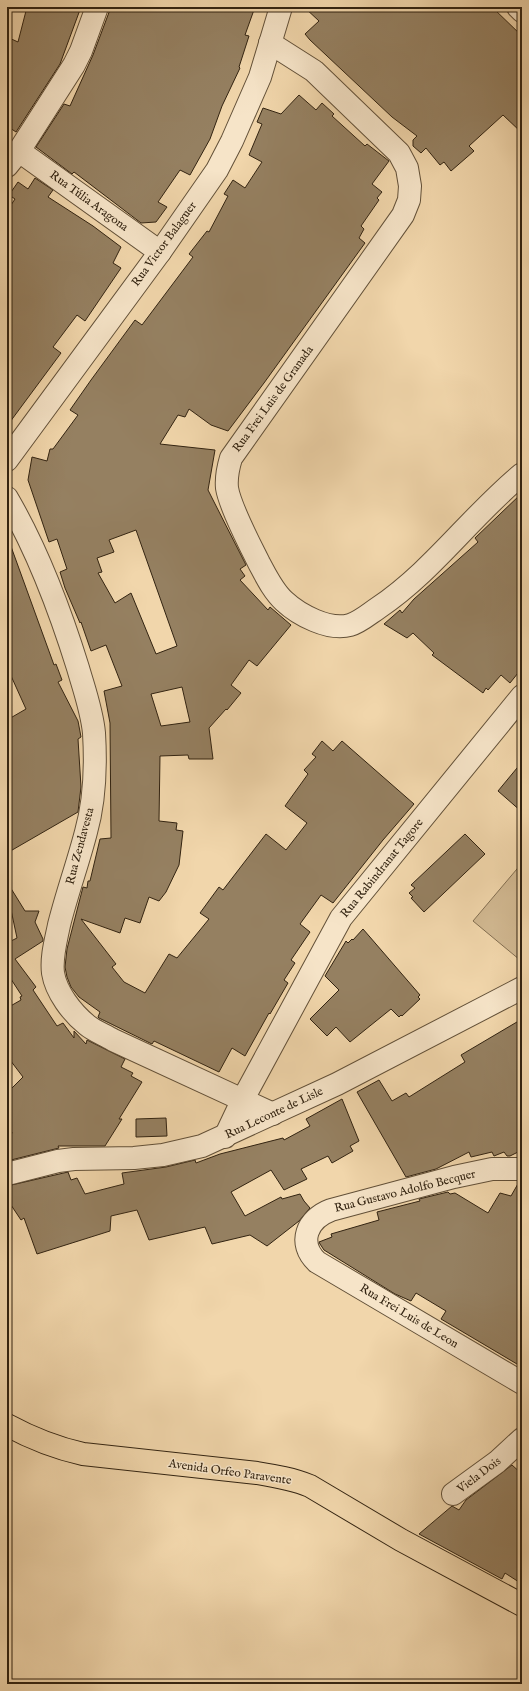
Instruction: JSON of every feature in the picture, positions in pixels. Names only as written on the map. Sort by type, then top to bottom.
[{"type":"main road","name":"Avenida Orfeo Paravente","points":[[7,1425],[25,1435],[59,1448],[83,1454],[257,1473],[302,1483],[310,1486],[445,1564],[522,1605]]},
{"type":"street","points":[[13,158],[74,65],[81,51],[97,7]]},
{"type":"street","name":"Rua Victor Balaguer","points":[[7,460],[160,252],[217,170],[232,141],[254,91],[281,7]]},
{"type":"street","points":[[518,7],[522,11]]},
{"type":"street","name":"Rua Frei Luis de Granada","points":[[270,43],[314,71],[391,144],[404,160],[408,172],[410,192],[407,208],[403,215],[231,458],[227,478],[229,496],[250,545],[274,590],[284,602],[317,622],[341,626],[349,625],[360,620],[393,598],[411,583],[522,474]]},
{"type":"street","name":"Rua Túlia Aragona","points":[[13,158],[160,252]]},
{"type":"street","name":"Rua Zendavesta","points":[[7,498],[43,571],[69,638],[86,692],[93,724],[95,757],[94,793],[87,830],[57,934],[53,963],[53,973],[57,984],[64,999],[76,1015],[88,1026],[113,1040],[273,1114]]},
{"type":"street","name":"Rua Rabindranat Tagore","points":[[243,1099],[346,911],[522,696]]},
{"type":"street","name":"Rua Leconte de Lisle","points":[[7,1174],[44,1163],[74,1158],[134,1158],[163,1155],[202,1146],[225,1137],[344,1080],[522,988]]},
{"type":"street","points":[[225,1137],[243,1099]]},
{"type":"street","name":"Rua Gustavo Adolfo Becquer","points":[[307,1242],[307,1234],[315,1220],[321,1214],[331,1210],[454,1176],[492,1170],[522,1169]]},
{"type":"street","name":"Rua Frei Luis de Leon","points":[[307,1242],[307,1249],[317,1262],[522,1383]]},
{"type":"street","name":"Viela Dois","points":[[453,1494],[497,1462],[522,1439]]},
{"type":"shaded area","points":[[522,863],[522,957],[520,960],[473,921]]},
{"type":"building","points":[[27,7],[81,7],[60,64],[16,132],[7,126],[7,37],[18,42]]},
{"type":"building","points":[[111,7],[255,7],[245,35],[249,36],[239,67],[240,68],[222,106],[210,139],[190,175],[180,170],[158,202],[167,207],[156,222],[141,223],[74,172],[72,174],[36,147],[64,104],[70,106],[93,55]]},
{"type":"building","points":[[304,7],[492,7],[522,36],[522,133],[503,115],[469,146],[474,151],[451,171],[444,162],[440,165],[426,148],[421,153],[413,146],[413,140],[417,136],[392,117],[310,40],[305,34],[319,21]]},
{"type":"building","points":[[299,95],[316,110],[322,103],[334,114],[332,116],[365,146],[367,144],[389,161],[372,184],[382,192],[377,198],[379,200],[361,226],[364,229],[359,238],[365,243],[228,431],[211,425],[189,409],[185,417],[178,415],[160,444],[215,450],[208,490],[246,565],[240,569],[245,576],[240,580],[268,610],[270,607],[291,625],[257,666],[249,660],[231,685],[241,693],[209,728],[213,759],[189,759],[188,755],[160,756],[159,821],[177,823],[176,830],[183,831],[179,865],[166,892],[159,901],[149,897],[140,923],[125,918],[120,933],[81,919],[116,964],[112,967],[124,982],[145,993],[169,954],[177,958],[209,919],[200,913],[219,887],[223,890],[266,834],[286,850],[307,823],[285,806],[308,774],[304,770],[316,757],[312,754],[322,741],[333,751],[342,741],[414,804],[333,903],[321,895],[300,924],[310,932],[291,960],[295,963],[284,980],[288,983],[245,1056],[232,1048],[219,1072],[154,1041],[152,1044],[99,1018],[100,1012],[79,997],[71,987],[67,977],[65,967],[67,949],[83,887],[87,888],[88,881],[90,881],[100,839],[111,838],[110,723],[104,691],[122,686],[106,645],[91,651],[81,622],[80,623],[65,588],[60,572],[67,569],[57,539],[49,542],[28,480],[32,457],[47,461],[50,449],[53,449],[78,415],[70,410],[91,380],[135,320],[142,325],[193,257],[189,254],[207,231],[209,232],[228,196],[224,194],[233,180],[245,188],[262,162],[249,155],[262,124],[257,122],[263,108],[281,114]],"holes":[[[136,530],[177,646],[156,654],[131,593],[115,603],[98,573],[102,572],[97,558],[114,552],[109,540]],[[182,687],[190,722],[161,726],[151,694]]]},
{"type":"building","points":[[35,178],[53,190],[48,197],[93,226],[121,247],[113,263],[121,268],[85,321],[77,315],[53,347],[61,353],[7,426],[7,211],[15,199],[9,195],[18,182],[28,189]]},
{"type":"building","points":[[522,493],[522,668],[510,683],[501,675],[488,690],[486,688],[483,693],[432,655],[434,653],[413,633],[407,638],[384,624],[400,610],[402,613],[414,599],[478,542],[475,538]]},
{"type":"building","points":[[7,541],[9,541],[54,665],[56,664],[62,680],[58,682],[78,721],[81,737],[78,739],[81,787],[78,812],[7,853],[7,720],[26,709],[7,667]]},
{"type":"building","points":[[522,762],[522,812],[498,791]]},
{"type":"building","points":[[465,834],[485,854],[424,912],[411,898],[413,897],[409,893],[415,888],[411,885]]},
{"type":"building","points":[[7,882],[25,911],[39,911],[35,922],[43,941],[15,959],[36,987],[33,990],[57,1026],[63,1023],[74,1038],[74,1031],[86,1044],[87,1040],[125,1059],[121,1067],[133,1073],[131,1076],[142,1082],[119,1119],[122,1119],[105,1146],[58,1146],[59,1148],[11,1160],[10,1141],[12,1132],[8,1131],[7,1095],[9,1095],[9,1091],[23,1077],[7,1056],[7,1008],[21,1000],[20,997],[22,996],[7,973],[7,943],[17,938],[7,891]]},
{"type":"building","points":[[363,929],[420,995],[418,997],[420,999],[402,1016],[401,1015],[399,1017],[391,1009],[350,1042],[336,1027],[327,1036],[310,1019],[339,990],[325,976],[346,941],[348,943],[352,939],[353,940]]},
{"type":"building","points":[[522,1019],[522,1150],[510,1156],[507,1156],[504,1152],[494,1156],[492,1152],[471,1157],[469,1152],[436,1169],[406,1177],[357,1092],[379,1080],[392,1101],[406,1093],[409,1097],[465,1062],[461,1055]]},
{"type":"building","points":[[342,1099],[359,1141],[350,1146],[353,1151],[332,1163],[328,1156],[301,1169],[307,1179],[284,1190],[271,1170],[231,1192],[245,1216],[281,1197],[282,1199],[300,1194],[310,1208],[299,1221],[267,1246],[250,1235],[212,1244],[205,1227],[149,1240],[137,1210],[111,1216],[110,1231],[37,1254],[24,1218],[21,1220],[9,1202],[7,1196],[7,1186],[68,1172],[71,1180],[77,1178],[85,1194],[124,1184],[122,1173],[166,1167],[195,1160],[196,1163],[220,1154],[283,1138],[284,1140],[310,1126],[306,1119]]},
{"type":"building","points":[[166,1118],[167,1136],[136,1137],[136,1119]]},
{"type":"building","points":[[519,1182],[522,1182],[522,1367],[441,1319],[446,1311],[416,1293],[411,1301],[395,1294],[324,1250],[319,1242],[332,1237],[331,1234],[379,1220],[377,1212],[448,1192],[450,1194],[455,1193],[488,1213],[500,1193],[511,1196]]},
{"type":"building","points":[[512,1465],[522,1474],[522,1584],[505,1573],[502,1579],[419,1534],[452,1506],[459,1510],[466,1500]]}]
